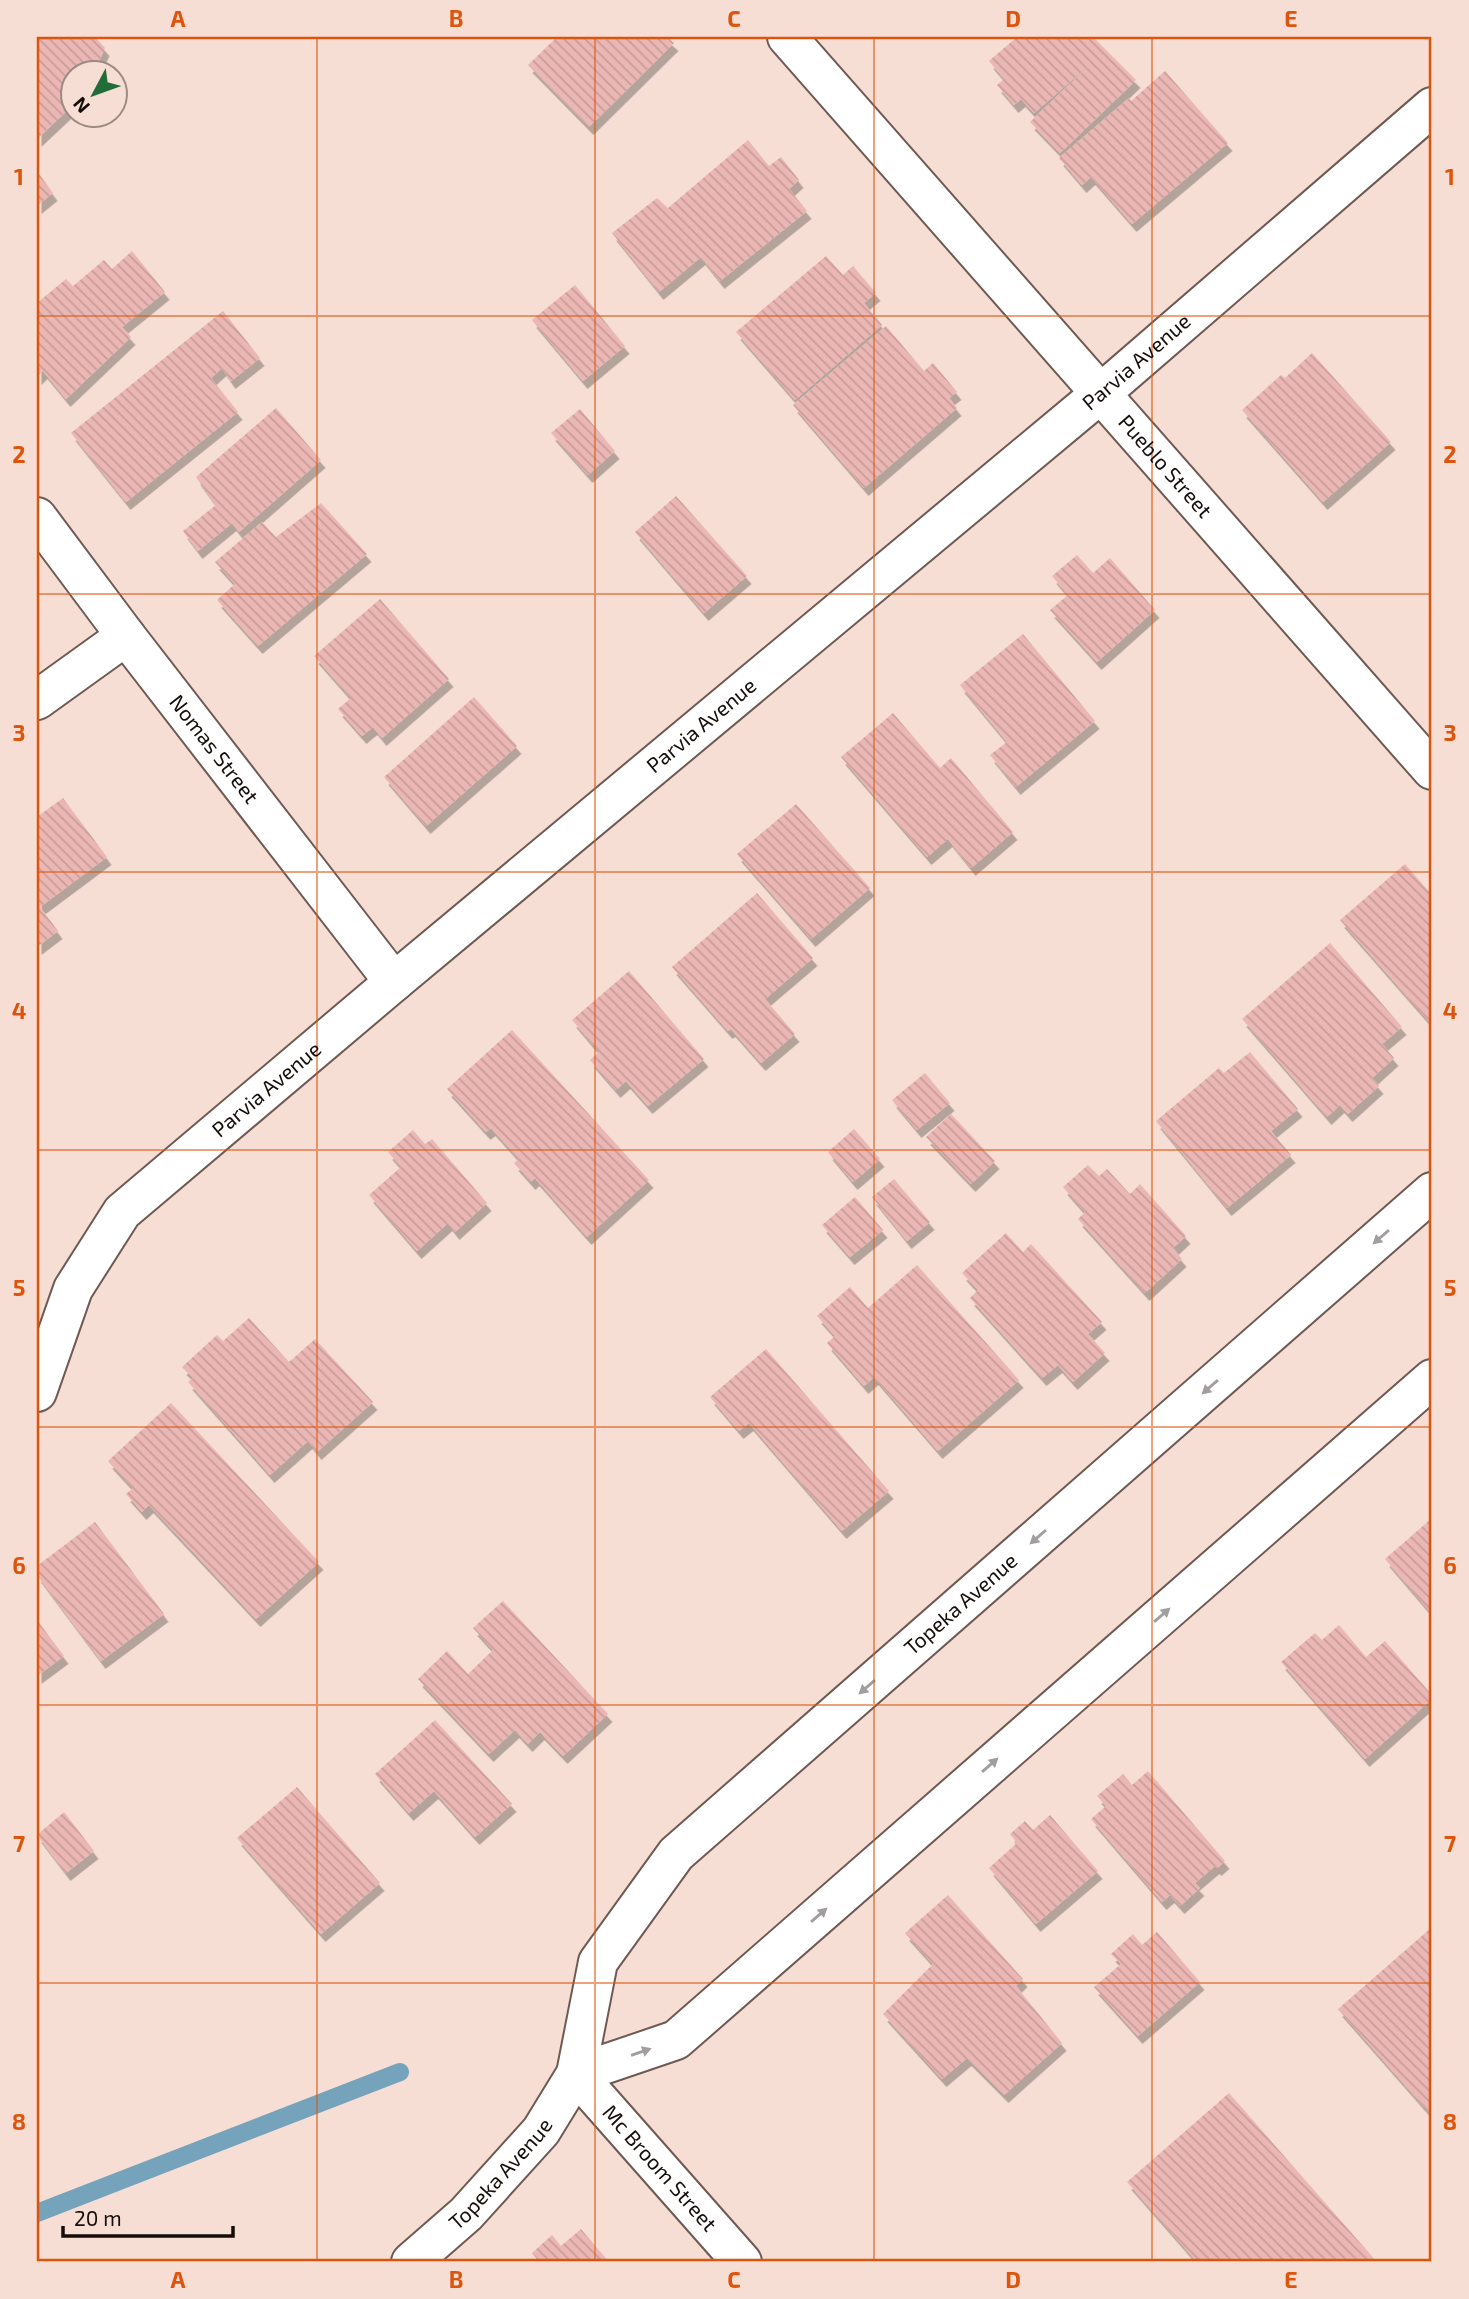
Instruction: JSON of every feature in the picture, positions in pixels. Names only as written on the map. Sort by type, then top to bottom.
[{"type":"street","name":"Pueblo Street","points":[[787,37],[1432,770]]},
{"type":"street","name":"Parvia Avenue","points":[[37,1392],[73,1289],[122,1212],[1100,394],[1432,107]]},
{"type":"street","name":"Nomas Street","points":[[37,517],[394,982]]},
{"type":"street","points":[[37,701],[126,636]]},
{"type":"street","name":"Topeka Avenue","points":[[411,2262],[466,2214],[541,2131],[576,2074],[598,1962],[676,1854],[1432,1192]]},
{"type":"street","points":[[576,2074],[676,2040],[1432,1379]]},
{"type":"street","name":"Mc Broom Street","points":[[576,2074],[742,2262]]},
{"type":"building","points":[[37,37],[95,37],[105,48],[99,60],[60,60],[60,117],[37,139]]},
{"type":"building","points":[[557,37],[667,37],[674,43],[589,127],[528,65]]},
{"type":"building","points":[[1017,37],[1093,37],[1136,80],[1060,153],[1030,122],[1094,61],[1034,113],[1021,99],[1014,105],[997,85],[1004,79],[989,61]]},
{"type":"building","points":[[1165,71],[1228,143],[1132,224],[1091,177],[1082,185],[1059,158]]},
{"type":"building","points":[[748,140],[769,166],[781,157],[799,180],[789,189],[807,211],[720,281],[701,257],[659,292],[612,233],[657,198],[668,208]]},
{"type":"building","points":[[37,171],[53,193],[37,206]]},
{"type":"building","points":[[132,251],[165,292],[122,327],[131,337],[66,399],[43,371],[37,377],[37,303],[66,279],[73,286],[104,260],[112,269]]},
{"type":"building","points":[[826,256],[843,275],[853,266],[876,293],[864,303],[882,325],[795,400],[736,332]]},
{"type":"building","points":[[575,285],[625,346],[583,381],[532,320]]},
{"type":"building","points":[[223,311],[260,358],[231,381],[222,368],[211,378],[238,412],[126,502],[71,433]]},
{"type":"building","points":[[886,326],[924,371],[933,363],[957,392],[949,398],[957,408],[864,488],[793,405]]},
{"type":"building","points":[[1312,353],[1391,442],[1323,502],[1242,410],[1281,375],[1285,378]]},
{"type":"building","points":[[276,408],[321,460],[239,532],[232,523],[198,551],[183,531],[216,505],[196,477]]},
{"type":"building","points":[[580,409],[615,451],[588,475],[551,433]]},
{"type":"building","points":[[676,496],[747,576],[704,613],[635,532]]},
{"type":"building","points":[[321,503],[367,554],[258,646],[217,600],[235,584],[215,562],[262,522],[276,537]]},
{"type":"building","points":[[1077,555],[1093,573],[1110,558],[1155,610],[1097,662],[1050,610],[1068,595],[1052,576]]},
{"type":"building","points":[[380,599],[449,679],[382,738],[373,727],[362,736],[338,709],[351,698],[314,656]]},
{"type":"building","points":[[1023,634],[1095,721],[1016,787],[990,755],[1007,742],[960,685]]},
{"type":"building","points":[[474,697],[517,746],[426,826],[384,777]]},
{"type":"building","points":[[893,713],[940,768],[951,758],[1013,832],[971,868],[948,839],[927,857],[841,757]]},
{"type":"building","points":[[63,798],[107,857],[40,907],[58,931],[37,947],[37,817]]},
{"type":"building","points":[[796,804],[870,888],[811,939],[737,854]]},
{"type":"building","points":[[1405,864],[1432,895],[1432,1025],[1340,920]]},
{"type":"building","points":[[757,893],[813,958],[765,999],[795,1034],[761,1063],[731,1029],[728,1031],[672,967]]},
{"type":"building","points":[[1330,943],[1402,1027],[1382,1044],[1394,1058],[1372,1078],[1379,1086],[1348,1114],[1340,1105],[1327,1117],[1242,1019]]},
{"type":"building","points":[[629,971],[704,1059],[648,1106],[626,1081],[616,1090],[590,1060],[599,1052],[572,1020]]},
{"type":"building","points":[[512,1030],[649,1180],[587,1237],[535,1178],[531,1182],[514,1163],[519,1159],[491,1128],[486,1132],[447,1089]]},
{"type":"building","points":[[1250,1052],[1298,1109],[1271,1131],[1291,1155],[1227,1208],[1156,1121],[1219,1068],[1224,1073]]},
{"type":"building","points":[[925,1073],[950,1103],[917,1130],[892,1100]]},
{"type":"building","points":[[951,1114],[995,1161],[971,1184],[926,1137]]},
{"type":"building","points":[[854,1129],[880,1159],[853,1182],[828,1152]]},
{"type":"building","points":[[413,1130],[425,1144],[432,1139],[487,1203],[455,1232],[448,1223],[417,1251],[369,1195],[401,1167],[388,1152]]},
{"type":"building","points":[[1088,1165],[1099,1176],[1107,1169],[1130,1194],[1140,1184],[1186,1236],[1173,1248],[1182,1259],[1145,1293],[1078,1219],[1085,1212],[1063,1187]]},
{"type":"building","points":[[894,1179],[930,1222],[907,1241],[872,1197]]},
{"type":"building","points":[[855,1197],[883,1230],[850,1257],[822,1225]]},
{"type":"building","points":[[1006,1233],[1023,1252],[1031,1244],[1102,1322],[1088,1334],[1105,1353],[1073,1382],[1058,1365],[1042,1378],[970,1298],[978,1290],[962,1273]]},
{"type":"building","points":[[917,1265],[1019,1380],[938,1451],[874,1377],[864,1386],[827,1343],[835,1336],[817,1316],[850,1287],[868,1308]]},
{"type":"building","points":[[249,1318],[289,1362],[315,1339],[373,1402],[317,1452],[308,1441],[270,1475],[188,1382],[193,1378],[182,1367],[217,1335],[223,1341]]},
{"type":"building","points":[[766,1349],[889,1491],[842,1531],[749,1423],[739,1431],[710,1397]]},
{"type":"building","points":[[171,1403],[319,1562],[256,1619],[149,1505],[142,1512],[126,1494],[133,1488],[108,1461]]},
{"type":"building","points":[[1432,1518],[1432,1614],[1385,1559]]},
{"type":"building","points":[[95,1522],[164,1614],[101,1661],[37,1575],[37,1566]]},
{"type":"building","points":[[503,1601],[608,1714],[563,1756],[540,1732],[528,1744],[515,1730],[489,1754],[418,1679],[447,1651],[468,1674],[493,1650],[473,1628]]},
{"type":"building","points":[[37,1620],[64,1656],[37,1676]]},
{"type":"building","points":[[1339,1625],[1366,1657],[1385,1641],[1432,1695],[1432,1699],[1365,1759],[1281,1662],[1315,1633],[1322,1640]]},
{"type":"building","points":[[435,1720],[512,1804],[475,1837],[434,1791],[409,1813],[375,1774]]},
{"type":"building","points":[[1148,1771],[1225,1861],[1195,1883],[1200,1888],[1180,1906],[1170,1895],[1162,1902],[1091,1819],[1106,1806],[1097,1796],[1123,1774],[1132,1785]]},
{"type":"building","points":[[297,1787],[380,1883],[321,1934],[237,1838]]},
{"type":"building","points":[[64,1812],[94,1851],[66,1873],[37,1835]]},
{"type":"building","points":[[1050,1815],[1098,1871],[1036,1924],[989,1868],[1017,1843],[1010,1834],[1025,1821],[1033,1830]]},
{"type":"building","points":[[948,1895],[1023,1979],[1016,1986],[1062,2043],[1004,2095],[967,2058],[942,2079],[883,2014],[933,1964],[905,1933]]},
{"type":"building","points":[[1432,1927],[1432,2116],[1338,2009]]},
{"type":"building","points":[[1157,1932],[1200,1982],[1138,2036],[1094,1987],[1121,1964],[1111,1954],[1133,1934],[1142,1945]]},
{"type":"building","points":[[1229,2093],[1377,2262],[1197,2262],[1127,2182]]},
{"type":"building","points":[[581,2229],[609,2262],[539,2262],[532,2253],[552,2235],[561,2246]]},
{"type":"waterway","points":[[37,2213],[400,2072]]}]
